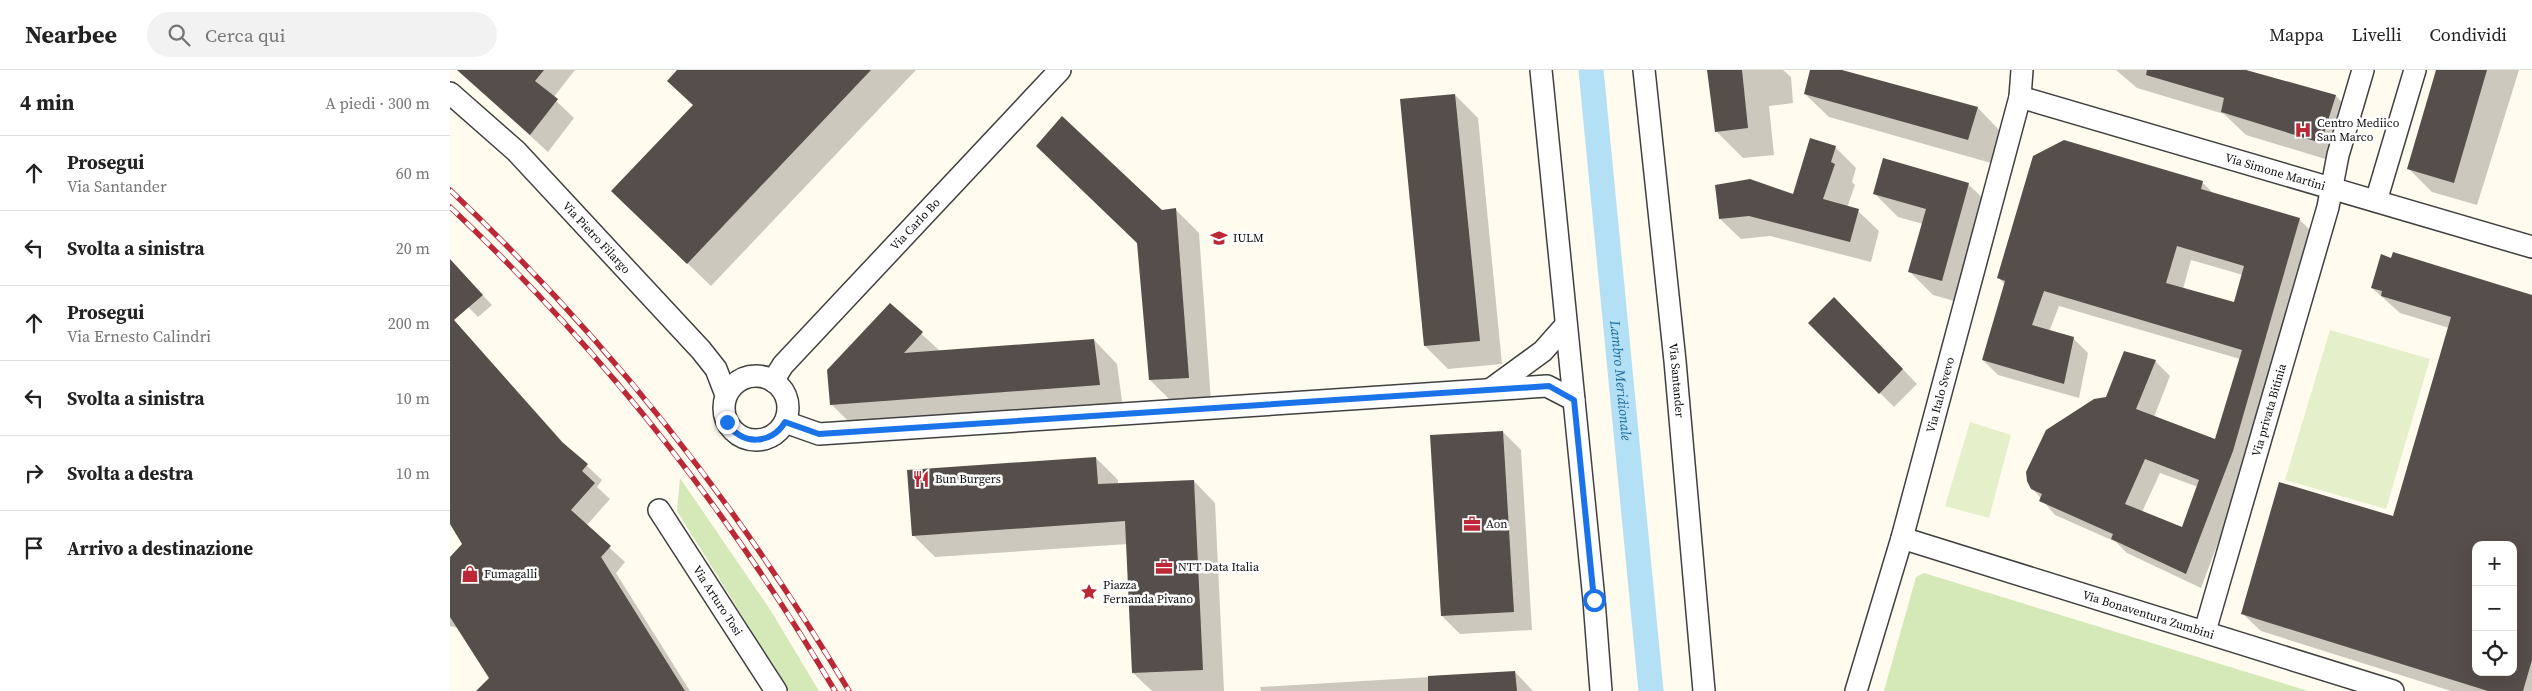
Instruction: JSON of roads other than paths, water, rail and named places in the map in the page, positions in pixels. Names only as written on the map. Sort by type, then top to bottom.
[{"type":"street","name":"Via Carlo Bo","points":[[773,380],[790,358],[1060,70]]},
{"type":"street","points":[[1541,70],[1594,600],[1601,691]]},
{"type":"street","name":"Via Santander","points":[[1644,70],[1675,361],[1704,691]]},
{"type":"street","name":"Via Italo Svevo","points":[[1856,691],[1902,538],[2020,97],[2022,70]]},
{"type":"street","name":"Via privata Bitinia","points":[[2204,631],[2314,258],[2332,188],[2338,155],[2363,70]]},
{"type":"street","points":[[2376,201],[2415,70]]},
{"type":"street","name":"Via Pietro Filargo","points":[[450,93],[516,151],[701,350],[716,369],[726,395]]},
{"type":"street","name":"Via Simone Martini","points":[[2020,97],[2532,247]]},
{"type":"street","points":[[1491,389],[1543,351],[1566,325]]},
{"type":"street","points":[[758,376],[773,380],[781,388],[787,399],[788,410],[785,422],[778,431],[769,437],[754,440],[743,437],[734,431],[726,418],[724,406],[726,395],[733,385],[746,377],[758,376]]},
{"type":"street","points":[[785,422],[819,434],[1549,386],[1574,400]]},
{"type":"street","name":"Via Arturo Tosi","points":[[659,510],[776,691]]},
{"type":"street","name":"Via Bonaventura Zumbini","points":[[1902,538],[2393,691]]},
{"type":"waterway","name":"Lambro Meridionale","points":[[1591,70],[1651,691]]},
{"type":"railway","points":[[450,190],[564,306],[667,427],[715,489],[761,554],[806,621],[849,691]]},
{"type":"railway","points":[[450,207],[506,261],[559,317],[660,435],[752,560],[795,625],[835,691]]},
{"type":"place","name":"Centro Mediico San Marco","points":[[2303,130]]},
{"type":"place","name":"IULM","points":[[1219,238]]},
{"type":"place","name":"Bun Burgers","points":[[921,479]]},
{"type":"place","name":"Aon","points":[[1472,524]]},
{"type":"place","name":"NTT Data Italia","points":[[1164,567]]},
{"type":"place","name":"Fumagalli","points":[[470,574]]},
{"type":"place","name":"Piazza Fernanda Pivano","points":[[1089,592]]}]
